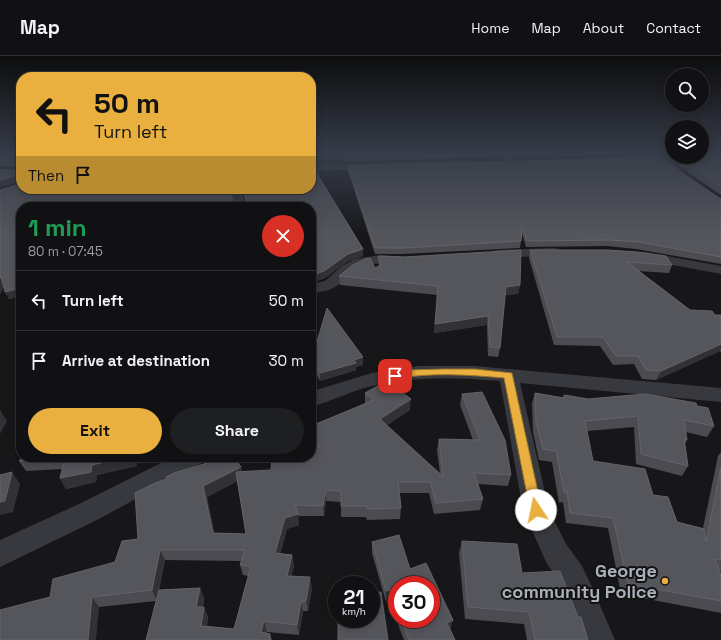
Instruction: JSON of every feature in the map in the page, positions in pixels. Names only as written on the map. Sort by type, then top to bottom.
[{"type":"street","points":[[485,255],[571,252]]},
{"type":"street","points":[[629,253],[721,270]]},
{"type":"street","points":[[316,288],[330,284],[346,269],[360,262],[380,259],[418,260]]},
{"type":"street","points":[[316,398],[333,391],[368,381],[408,374],[475,372],[721,395]]},
{"type":"street","points":[[509,375],[536,510],[556,553],[572,576],[584,601],[599,640]]},
{"type":"street","points":[[0,554],[88,512],[184,462]]},
{"type":"building","points":[[316,181],[322,181],[363,249],[348,254],[324,271],[316,274],[316,202],[247,202],[245,194],[316,194]]},
{"type":"building","points":[[353,181],[695,181],[721,199],[721,257],[639,242],[609,240],[527,241],[522,225],[521,241],[403,248],[375,248]]},
{"type":"building","points":[[712,181],[721,181],[721,187]]},
{"type":"building","points":[[16,185],[16,194],[231,194],[233,202],[16,202],[16,289],[5,292],[1,276],[0,278],[0,190]]},
{"type":"building","points":[[521,250],[520,285],[506,287],[500,348],[490,347],[488,316],[435,324],[438,286],[339,276],[353,265],[365,259],[370,258],[375,268],[381,265],[378,257],[380,256],[404,257]]},
{"type":"building","points":[[530,250],[608,250],[666,256],[672,265],[627,262],[690,310],[712,311],[715,315],[721,315],[721,344],[661,371],[646,370],[638,356],[616,356],[603,337],[557,337]]},
{"type":"building","points":[[327,308],[363,357],[354,360],[356,363],[320,373],[316,366],[316,345]]},
{"type":"building","points":[[387,381],[411,399],[380,419],[443,477],[439,439],[480,440],[462,394],[482,392],[505,440],[511,475],[474,473],[483,499],[436,503],[430,482],[398,482],[401,508],[367,509],[367,506],[341,506],[341,491],[326,490],[323,506],[295,505],[298,514],[285,518],[275,553],[292,555],[287,576],[310,577],[306,601],[301,601],[297,625],[264,621],[261,632],[270,634],[270,640],[146,640],[159,590],[200,588],[196,607],[204,607],[201,626],[234,629],[251,566],[240,565],[245,550],[160,550],[152,590],[92,597],[88,640],[0,640],[0,610],[50,597],[53,579],[115,562],[122,541],[138,539],[135,493],[167,479],[166,477],[174,473],[211,462],[238,462],[241,467],[203,486],[213,533],[246,534],[236,472],[271,470],[272,462],[316,462],[316,447],[320,447],[316,441],[316,424],[374,400],[365,393]]},
{"type":"building","points":[[535,393],[564,398],[564,395],[588,399],[645,394],[696,403],[697,406],[708,408],[714,426],[684,420],[687,440],[684,439],[688,466],[641,454],[638,416],[585,421],[593,461],[645,469],[653,495],[668,497],[677,522],[704,529],[706,542],[721,467],[721,560],[715,559],[721,575],[721,601],[628,584],[613,518],[570,513],[567,492],[564,492],[556,451],[543,449],[536,422]]},
{"type":"building","points":[[64,462],[105,462],[92,465],[91,472],[60,478]]},
{"type":"building","points":[[12,472],[5,501],[0,502],[0,475]]},
{"type":"building","points":[[399,535],[410,569],[426,563],[432,576],[388,576],[388,590],[386,591],[372,542]]},
{"type":"building","points":[[462,541],[517,544],[522,573],[560,571],[578,617],[581,617],[588,640],[535,640],[529,612],[468,607]]},
{"type":"building","points":[[380,592],[388,640],[338,640],[338,628],[380,628]]},
{"type":"building","points":[[440,593],[453,620],[447,623],[455,640],[409,640],[404,628],[440,628]]},
{"type":"place","name":"George community Police","points":[[665,581]]},
{"type":"route","points":[[395,376],[443,372],[475,372],[509,375],[536,510]]}]
